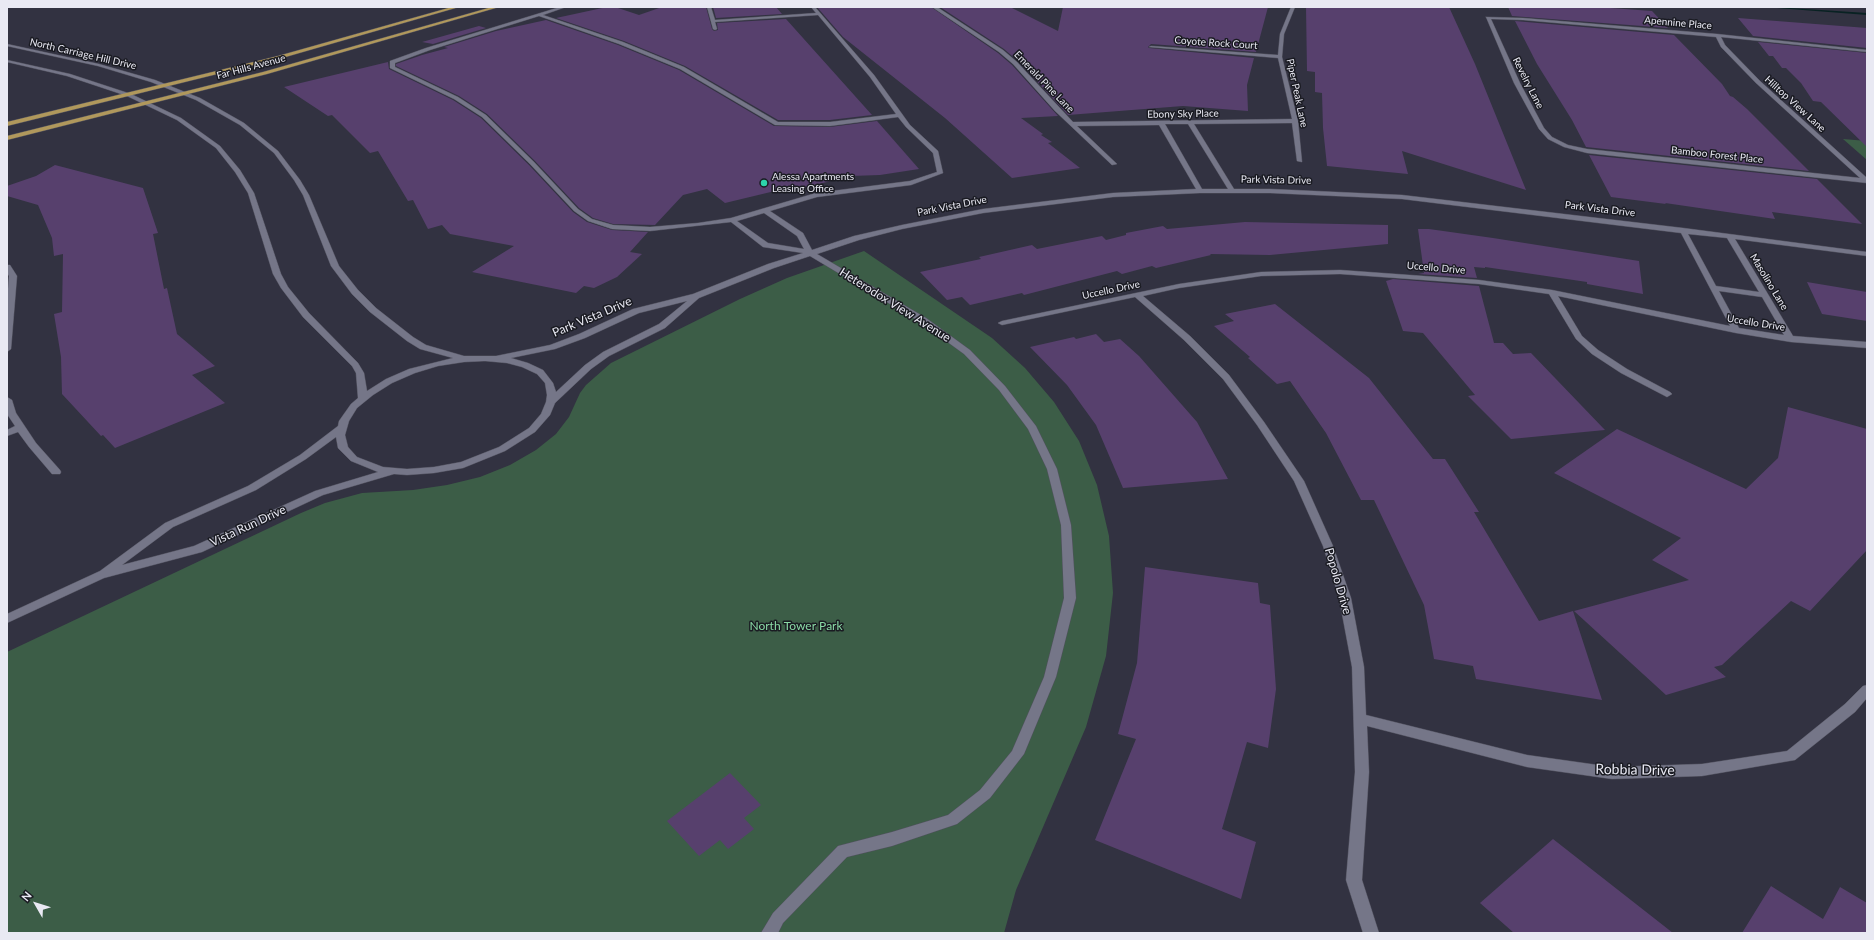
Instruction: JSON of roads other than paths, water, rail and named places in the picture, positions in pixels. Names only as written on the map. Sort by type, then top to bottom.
[{"type":"main road","name":"Far Hills Avenue","points":[[7,124],[303,51],[457,7]]},
{"type":"main road","name":"Far Hills Avenue","points":[[7,138],[147,104],[358,48],[497,7]]},
{"type":"street","points":[[564,7],[428,49],[392,62],[393,68],[456,98],[484,116],[532,163],[576,210],[590,220],[612,227],[650,229],[698,225],[732,220],[816,195],[911,183],[940,172],[936,152],[908,126],[872,76],[813,7]]},
{"type":"street","points":[[709,7],[715,29]]},
{"type":"street","name":"Emerald Pine Lane","points":[[934,7],[1001,51],[1031,80],[1057,110],[1114,164]]},
{"type":"street","name":"Piper Peak Lane","points":[[1293,7],[1282,34],[1280,57],[1295,121],[1300,161]]},
{"type":"street","points":[[713,21],[818,14]]},
{"type":"street","points":[[540,15],[621,43],[682,68],[777,124],[830,124],[899,115]]},
{"type":"street","name":"Apennine Place","points":[[1488,18],[1539,20],[1717,35],[1866,52]]},
{"type":"street","name":"Revelry Lane","points":[[1488,18],[1517,83],[1542,129],[1550,138],[1566,146]]},
{"type":"street","name":"Hilltop View Lane","points":[[1717,35],[1723,46],[1758,82],[1867,181]]},
{"type":"street","name":"North Carriage Hill Drive","points":[[7,45],[99,65],[166,85],[187,93],[233,118],[276,152],[288,167],[306,195],[335,266],[355,292],[373,310],[410,340],[430,349],[464,359]]},
{"type":"street","name":"Coyote Rock Court","points":[[1151,47],[1280,57]]},
{"type":"street","name":"North Carriage Hill Drive","points":[[7,61],[68,75],[129,95],[179,119],[218,147],[238,171],[251,193],[277,274],[285,288],[306,315],[355,365],[360,373],[363,398]]},
{"type":"street","name":"Ebony Sky Place","points":[[1072,124],[1295,121]]},
{"type":"street","points":[[1161,123],[1200,191]]},
{"type":"street","points":[[1190,123],[1232,191]]},
{"type":"street","name":"Bamboo Forest Place","points":[[1566,146],[1587,151],[1867,181]]},
{"type":"street","name":"Park Vista Drive","points":[[496,359],[552,347],[582,336],[636,311],[696,296],[809,252],[902,227],[984,211],[1113,195],[1232,191],[1314,192],[1402,197],[1683,230],[1867,254]]},
{"type":"street","points":[[766,211],[800,235],[809,252]]},
{"type":"street","points":[[732,220],[766,246],[809,252]]},
{"type":"street","points":[[1683,230],[1736,331]]},
{"type":"street","name":"Masolino Lane","points":[[1729,236],[1791,339]]},
{"type":"street","name":"Heterodox View Avenue","points":[[769,933],[778,918],[843,851],[892,839],[952,820],[985,794],[1017,754],[1050,677],[1070,598],[1066,525],[1052,469],[1033,428],[1002,388],[967,352],[923,320],[809,252]]},
{"type":"street","points":[[7,267],[13,276],[8,320],[7,349]]},
{"type":"street","name":"Uccello Drive","points":[[1002,324],[1136,294],[1261,274],[1340,272],[1479,282],[1552,292],[1736,331],[1791,339],[1867,345]]},
{"type":"street","points":[[1713,288],[1764,295]]},
{"type":"street","points":[[1552,292],[1579,337],[1590,347],[1624,371],[1667,394]]},
{"type":"street","name":"Popolo Drive","points":[[1136,294],[1187,338],[1226,377],[1261,424],[1299,481],[1328,546],[1345,598],[1358,667],[1362,772],[1354,880],[1371,933]]},
{"type":"street","name":"Park Vista Drive","points":[[394,471],[420,472],[442,469],[490,455],[514,443],[532,430],[545,416],[551,402],[588,367],[606,354],[662,326],[696,296]]},
{"type":"street","points":[[394,471],[371,467],[354,459],[343,448],[340,435],[348,413],[363,398],[389,381],[431,366],[464,359],[496,359],[517,362],[540,372],[551,388],[551,402]]},
{"type":"street","points":[[7,400],[11,414],[32,445],[56,472]]},
{"type":"street","points":[[7,433],[21,427]]},
{"type":"street","name":"Vista Run Drive","points":[[100,575],[169,525],[252,488],[303,457],[342,428]]},
{"type":"street","name":"Vista Run Drive","points":[[7,619],[100,575],[198,549],[319,493],[394,471]]},
{"type":"street","name":"Robbia Drive","points":[[1360,719],[1528,761],[1612,773],[1702,770],[1790,756],[1850,708],[1867,690]]},
{"type":"waterway","points":[[1777,7],[1867,14]]},
{"type":"place","name":"Alessa Apartments Leasing Office","points":[[764,183]]},
{"type":"park label","name":"North Tower Park","points":[[796,626]]}]
